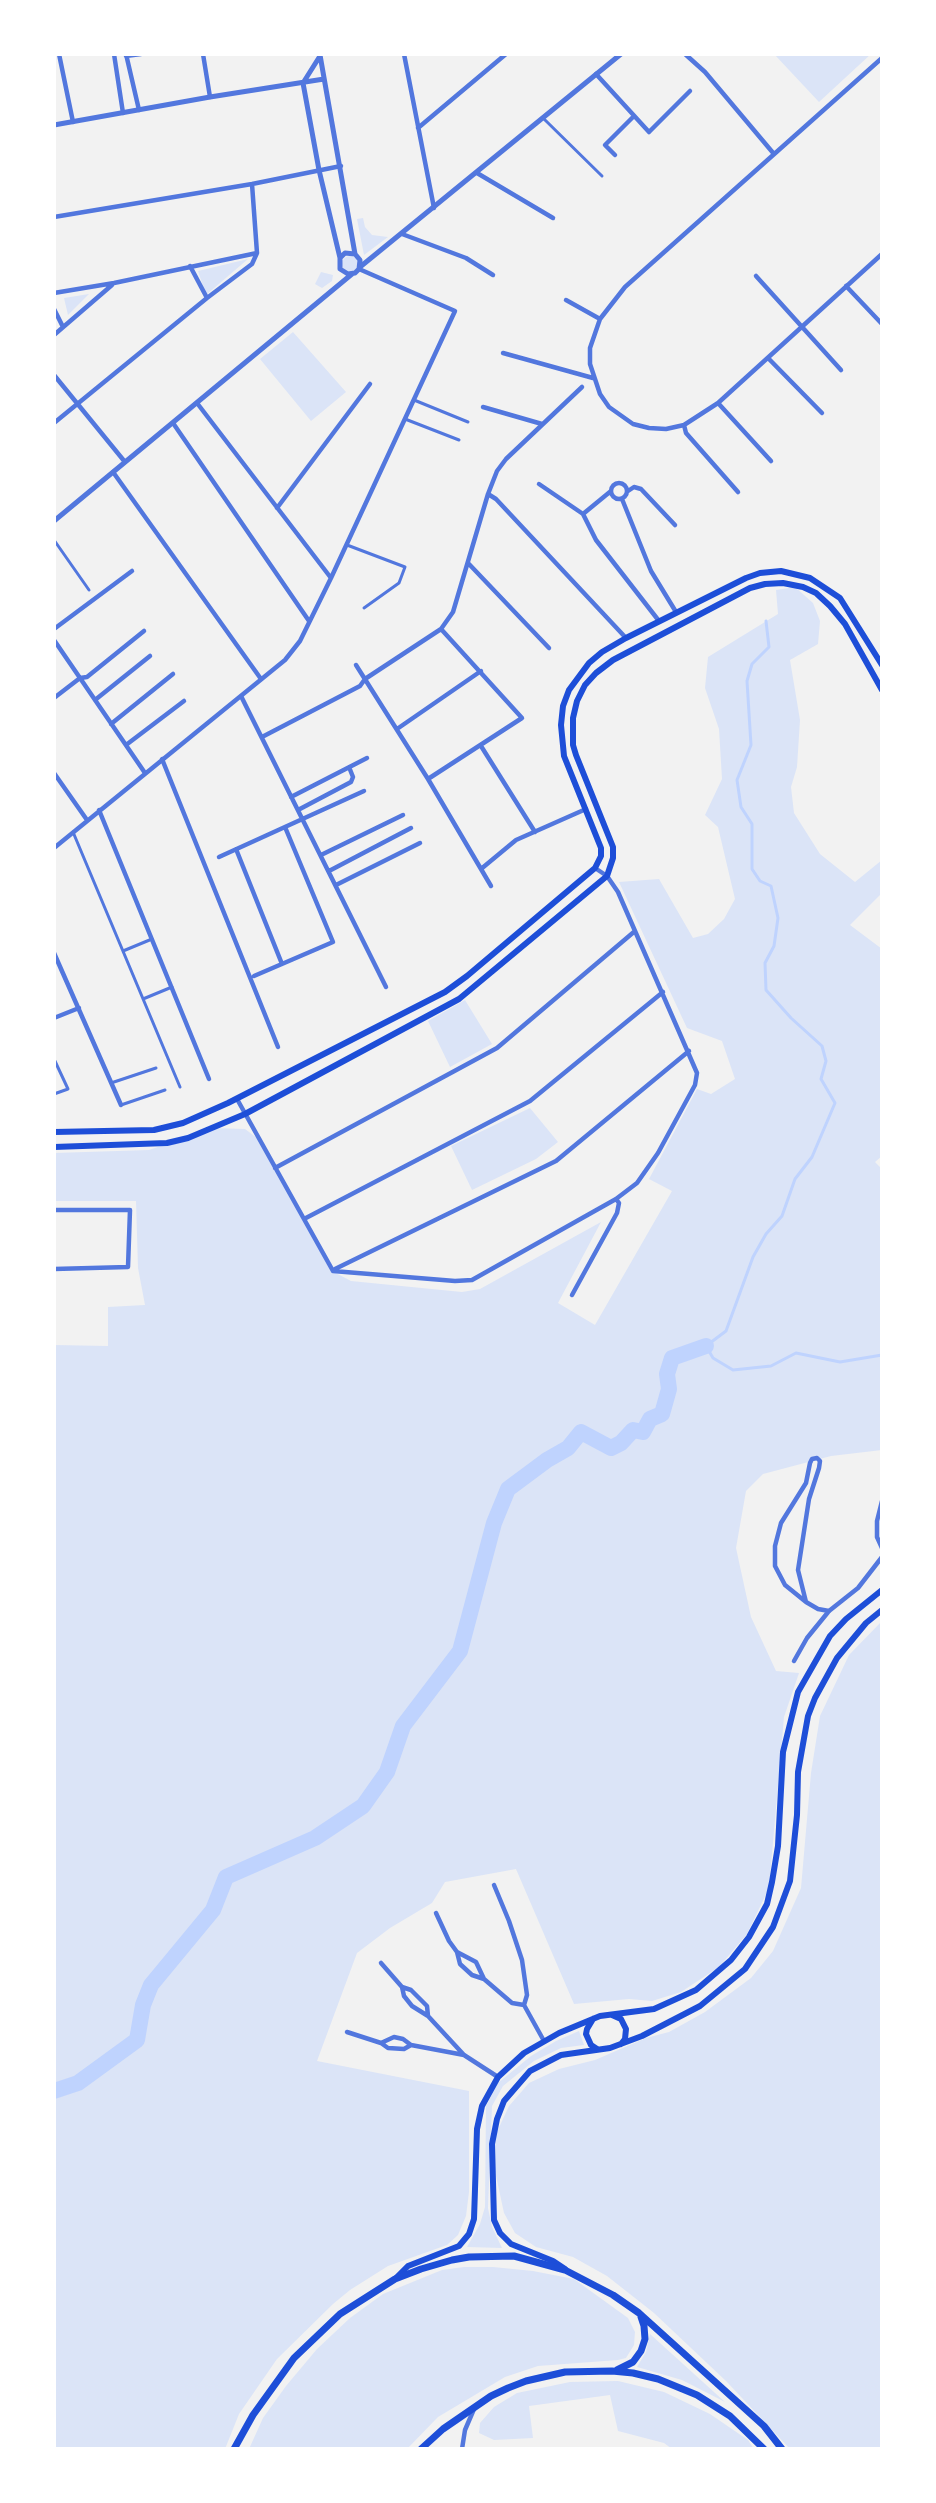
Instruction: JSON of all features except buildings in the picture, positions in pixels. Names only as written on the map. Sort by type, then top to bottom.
[{"type":"main road","points":[[54,1132],[154,1130],[183,1123],[237,1099],[445,992],[467,976],[597,865],[601,848],[564,756],[561,725],[563,706],[569,690],[589,663],[602,652],[626,638],[732,584],[760,573],[781,571],[796,573],[823,585],[840,598],[882,665]]},
{"type":"main road","points":[[54,1147],[167,1143],[188,1138],[245,1114],[459,999],[607,876],[613,858],[612,843],[573,745],[573,718],[577,701],[585,685],[613,660],[736,594],[765,584],[783,583],[803,587],[816,593],[830,606],[845,624],[882,690]]},
{"type":"main road","points":[[689,605],[694,609],[694,617]]},
{"type":"main road","points":[[674,613],[674,621],[679,625]]},
{"type":"main road","points":[[234,2449],[253,2415],[294,2358],[340,2314],[395,2279],[408,2266],[459,2246],[469,2234],[474,2219],[477,2129],[482,2106],[498,2077],[524,2053],[544,2041],[593,2019],[611,2014],[654,2009],[696,1990],[731,1960],[759,1921],[772,1882],[778,1846],[783,1752],[798,1692],[830,1636],[846,1619],[882,1590]]},
{"type":"main road","points":[[782,2449],[764,2426],[639,2313],[613,2295],[565,2270],[554,2261],[511,2244],[500,2234],[492,2211],[492,2144],[497,2119],[504,2101],[530,2072],[561,2055],[621,2045],[642,2037],[707,2001],[745,1969],[761,1948],[773,1926],[790,1881],[797,1815],[798,1772],[808,1716],[837,1658],[866,1623],[882,1610]]},
{"type":"main road","points":[[611,2014],[621,2019],[626,2029],[625,2039],[621,2045]]},
{"type":"main road","points":[[593,2019],[589,2023],[586,2034],[591,2045],[597,2049]]},
{"type":"main road","points":[[395,2279],[452,2260],[469,2257],[514,2256],[565,2270]]},
{"type":"main road","points":[[612,2371],[622,2369],[633,2362],[641,2351],[645,2339],[644,2326],[639,2313]]},
{"type":"main road","points":[[421,2449],[443,2429],[491,2396],[526,2381],[565,2372],[612,2371],[658,2379],[697,2395],[737,2422],[764,2449]]},
{"type":"street","points":[[59,54],[73,122]]},
{"type":"street","points":[[114,54],[123,113]]},
{"type":"street","points":[[139,110],[126,55],[141,54]]},
{"type":"street","points":[[203,54],[210,97]]},
{"type":"street","points":[[404,54],[434,208]]},
{"type":"street","points":[[417,128],[506,54]]},
{"type":"street","points":[[54,519],[621,54]]},
{"type":"street","points":[[686,54],[705,72],[774,154]]},
{"type":"street","points":[[320,55],[355,254],[360,260]]},
{"type":"street","points":[[320,55],[303,83],[319,170],[340,258],[341,285]]},
{"type":"street","points":[[882,58],[625,286],[600,319],[590,348],[593,378],[600,394],[609,407],[633,424],[666,429],[684,424],[717,403],[882,254]]},
{"type":"street","points":[[596,74],[649,132],[690,91]]},
{"type":"street","points":[[54,125],[324,79]]},
{"type":"street","points":[[615,155],[605,144],[634,116]]},
{"type":"street","points":[[543,118],[602,176]]},
{"type":"street","points":[[54,217],[252,184],[341,166]]},
{"type":"street","points":[[477,172],[553,218]]},
{"type":"street","points":[[54,423],[252,264],[257,253],[252,184]]},
{"type":"street","points":[[402,234],[466,258],[493,275]]},
{"type":"street","points":[[54,293],[257,253]]},
{"type":"street","points":[[340,258],[345,253],[355,254]]},
{"type":"street","points":[[360,260],[372,256]]},
{"type":"street","points":[[357,271],[360,260]]},
{"type":"street","points":[[190,266],[207,298]]},
{"type":"street","points":[[54,848],[261,680],[294,650],[332,578],[455,311],[369,275],[357,271],[342,272]]},
{"type":"street","points":[[756,276],[841,370]]},
{"type":"street","points":[[54,335],[114,283]]},
{"type":"street","points":[[846,286],[882,324]]},
{"type":"street","points":[[566,300],[600,319]]},
{"type":"street","points":[[54,309],[63,327]]},
{"type":"street","points":[[503,353],[593,378]]},
{"type":"street","points":[[768,358],[822,412]]},
{"type":"street","points":[[54,375],[125,462]]},
{"type":"street","points":[[276,508],[370,384]]},
{"type":"street","points":[[262,737],[360,686],[365,679],[441,628],[453,612],[497,471],[506,459],[582,387]]},
{"type":"street","points":[[414,400],[468,422]]},
{"type":"street","points":[[197,403],[332,578]]},
{"type":"street","points":[[717,403],[771,461]]},
{"type":"street","points":[[483,407],[542,424]]},
{"type":"street","points":[[405,419],[459,440]]},
{"type":"street","points":[[173,423],[309,621]]},
{"type":"street","points":[[684,424],[686,433],[738,492]]},
{"type":"street","points":[[113,472],[261,680]]},
{"type":"street","points":[[582,514],[611,491],[616,483],[626,486],[628,491]]},
{"type":"street","points":[[539,484],[582,514],[596,540],[659,621]]},
{"type":"street","points":[[622,499],[634,487],[641,489],[675,525]]},
{"type":"street","points":[[611,491],[617,499],[622,499]]},
{"type":"street","points":[[488,494],[496,499],[626,638]]},
{"type":"street","points":[[622,499],[651,571],[674,613]]},
{"type":"street","points":[[54,540],[88,590]]},
{"type":"street","points":[[347,545],[405,567],[399,583],[364,608]]},
{"type":"street","points":[[468,562],[549,648]]},
{"type":"street","points":[[54,629],[132,571]]},
{"type":"street","points":[[428,779],[522,718],[441,628]]},
{"type":"street","points":[[54,698],[80,678],[87,677],[144,631]]},
{"type":"street","points":[[54,640],[145,773]]},
{"type":"street","points":[[95,700],[150,656]]},
{"type":"street","points":[[356,665],[428,779],[491,886]]},
{"type":"street","points":[[397,729],[481,670]]},
{"type":"street","points":[[111,724],[173,674]]},
{"type":"street","points":[[241,696],[386,987]]},
{"type":"street","points":[[126,745],[184,701]]},
{"type":"street","points":[[481,746],[535,832]]},
{"type":"street","points":[[291,797],[367,758]]},
{"type":"street","points":[[162,759],[278,1047]]},
{"type":"street","points":[[298,810],[351,782],[353,777],[349,767]]},
{"type":"street","points":[[54,773],[87,820]]},
{"type":"street","points":[[219,857],[364,791]]},
{"type":"street","points":[[481,870],[508,844],[586,809]]},
{"type":"street","points":[[99,810],[209,1079]]},
{"type":"street","points":[[321,855],[403,815]]},
{"type":"street","points":[[254,976],[333,942],[285,826]]},
{"type":"street","points":[[329,871],[411,828]]},
{"type":"street","points":[[73,832],[180,1087]]},
{"type":"street","points":[[336,885],[420,843]]},
{"type":"street","points":[[236,849],[282,964]]},
{"type":"street","points":[[333,1271],[455,1281],[472,1280],[616,1199],[637,1183],[658,1153],[695,1085],[697,1074],[689,1051],[614,884],[597,865]]},
{"type":"street","points":[[275,1168],[497,1048],[635,931]]},
{"type":"street","points":[[123,951],[152,939]]},
{"type":"street","points":[[54,953],[121,1105],[165,1090]]},
{"type":"street","points":[[143,999],[172,987]]},
{"type":"street","points":[[304,1219],[530,1101],[663,992]]},
{"type":"street","points":[[54,1018],[79,1008]]},
{"type":"street","points":[[333,1271],[556,1161],[689,1051]]},
{"type":"street","points":[[54,1059],[68,1089],[54,1094]]},
{"type":"street","points":[[111,1083],[156,1068]]},
{"type":"street","points":[[237,1099],[333,1271]]},
{"type":"street","points":[[572,1295],[617,1213],[619,1203],[616,1199]]},
{"type":"street","points":[[54,1209],[130,1210],[128,1267],[54,1269]]},
{"type":"street","points":[[806,1602],[798,1570],[809,1499],[819,1468],[820,1461],[817,1458],[812,1459],[806,1483],[782,1523],[775,1546],[775,1566],[785,1585],[795,1595],[806,1602],[818,1609],[830,1611]]},
{"type":"street","points":[[882,1501],[877,1521],[877,1537],[882,1548]]},
{"type":"street","points":[[794,1660],[807,1638],[830,1611],[858,1588],[882,1557]]},
{"type":"street","points":[[494,1885],[522,1960],[527,1995],[524,2005],[544,2041]]},
{"type":"street","points":[[436,1913],[449,1941],[457,1952],[460,1964],[472,1975],[484,1979],[512,2003],[524,2005]]},
{"type":"street","points":[[457,1952],[476,1962],[484,1979]]},
{"type":"street","points":[[381,1963],[402,1987],[404,1996],[412,2006],[428,2016],[464,2055],[498,2077]]},
{"type":"street","points":[[402,1987],[411,1990],[427,2006],[428,2016]]},
{"type":"street","points":[[347,2032],[381,2043],[388,2048],[398,2049],[411,2045],[464,2055]]},
{"type":"street","points":[[381,2043],[394,2037],[404,2039],[411,2045]]},
{"type":"street","points":[[462,2449],[465,2430],[476,2406]]},
{"type":"shaded area","points":[[774,54],[871,54],[819,102]]},
{"type":"shaded area","points":[[363,218],[365,227],[372,235],[388,237],[364,255],[357,219]]},
{"type":"shaded area","points":[[350,256],[358,264],[350,272],[342,264]]},
{"type":"shaded area","points":[[248,259],[206,295],[198,271]]},
{"type":"shaded area","points":[[321,272],[333,275],[332,281],[322,288],[315,284]]},
{"type":"shaded area","points":[[89,294],[68,315],[64,298]]},
{"type":"shaded area","points":[[293,332],[346,392],[311,421],[260,359]]},
{"type":"shaded area","points":[[795,587],[813,603],[820,621],[818,644],[790,660],[800,720],[797,767],[791,787],[794,813],[820,854],[855,882],[882,860],[882,893],[850,925],[882,949],[882,1156],[875,1162],[882,1169],[882,1450],[831,1456],[763,1474],[746,1491],[736,1548],[751,1617],[776,1671],[799,1673],[784,1717],[769,1888],[747,1934],[719,1967],[681,1992],[652,2001],[629,1999],[574,2004],[516,1869],[445,1882],[432,1903],[390,1928],[357,1953],[317,2061],[469,2091],[469,2192],[466,2216],[458,2235],[447,2245],[388,2266],[350,2290],[333,2304],[277,2359],[239,2414],[225,2449],[54,2449],[54,1345],[108,1346],[108,1307],[145,1305],[138,1268],[136,1201],[54,1201],[54,1153],[149,1150],[213,1128],[245,1129],[261,1141],[330,1270],[351,1281],[462,1292],[480,1289],[601,1222],[558,1303],[595,1325],[672,1191],[649,1179],[697,1089],[711,1094],[735,1079],[722,1041],[687,1028],[619,882],[659,879],[693,938],[708,934],[724,919],[735,899],[718,827],[705,815],[722,779],[719,729],[705,688],[708,657],[778,614],[776,590]]},
{"type":"shaded area","points":[[465,1000],[492,1044],[450,1067],[428,1021]]},
{"type":"shaded area","points":[[530,1108],[558,1142],[536,1159],[472,1190],[451,1146]]},
{"type":"shaded area","points":[[882,1621],[882,2449],[790,2449],[726,2381],[654,2313],[607,2276],[573,2257],[536,2247],[515,2233],[504,2213],[495,2171],[494,2138],[509,2106],[529,2083],[559,2069],[595,2060],[646,2038],[669,2032],[705,2012],[751,1978],[773,1951],[801,1888],[811,1773],[820,1716],[849,1655]]},
{"type":"shaded area","points":[[579,2031],[584,2045],[561,2048],[534,2061],[503,2086],[492,2106],[488,2208],[492,2227],[502,2248],[467,2247],[480,2224],[485,2207],[486,2106],[498,2083],[531,2056]]},
{"type":"shaded area","points":[[464,2267],[533,2271],[574,2279],[628,2318],[635,2332],[634,2345],[626,2358],[618,2360],[538,2366],[505,2377],[438,2417],[407,2449],[249,2449],[263,2418],[286,2386],[317,2349],[350,2318],[383,2294],[442,2270]]},
{"type":"shaded area","points":[[650,2334],[725,2402],[682,2380],[637,2367],[646,2352]]},
{"type":"shaded area","points":[[618,2381],[664,2392],[710,2414],[748,2440],[754,2449],[672,2449],[664,2443],[618,2431],[610,2395],[529,2406],[533,2438],[494,2440],[479,2433],[480,2423],[494,2407],[517,2393],[570,2382]]},
{"type":"waterway","points":[[766,621],[769,647],[752,664],[747,681],[751,745],[737,780],[741,807],[752,824],[752,869],[760,881],[771,886],[778,918],[774,946],[765,963],[766,990],[791,1018],[822,1046],[826,1061],[821,1079],[835,1103],[812,1157],[795,1179],[782,1216],[766,1234],[753,1257],[726,1331],[706,1346],[713,1358],[733,1370],[771,1366],[796,1353],[840,1362],[882,1355]]},
{"type":"waterway","points":[[54,2091],[78,2083],[137,2040],[143,2005],[151,1985],[213,1910],[226,1877],[315,1838],[363,1806],[387,1772],[403,1726],[460,1651],[494,1523],[508,1489],[547,1460],[568,1448],[581,1432],[611,1448],[621,1443],[633,1430],[643,1432],[650,1419],[662,1414],[669,1389],[667,1374],[672,1358],[706,1346]]}]
